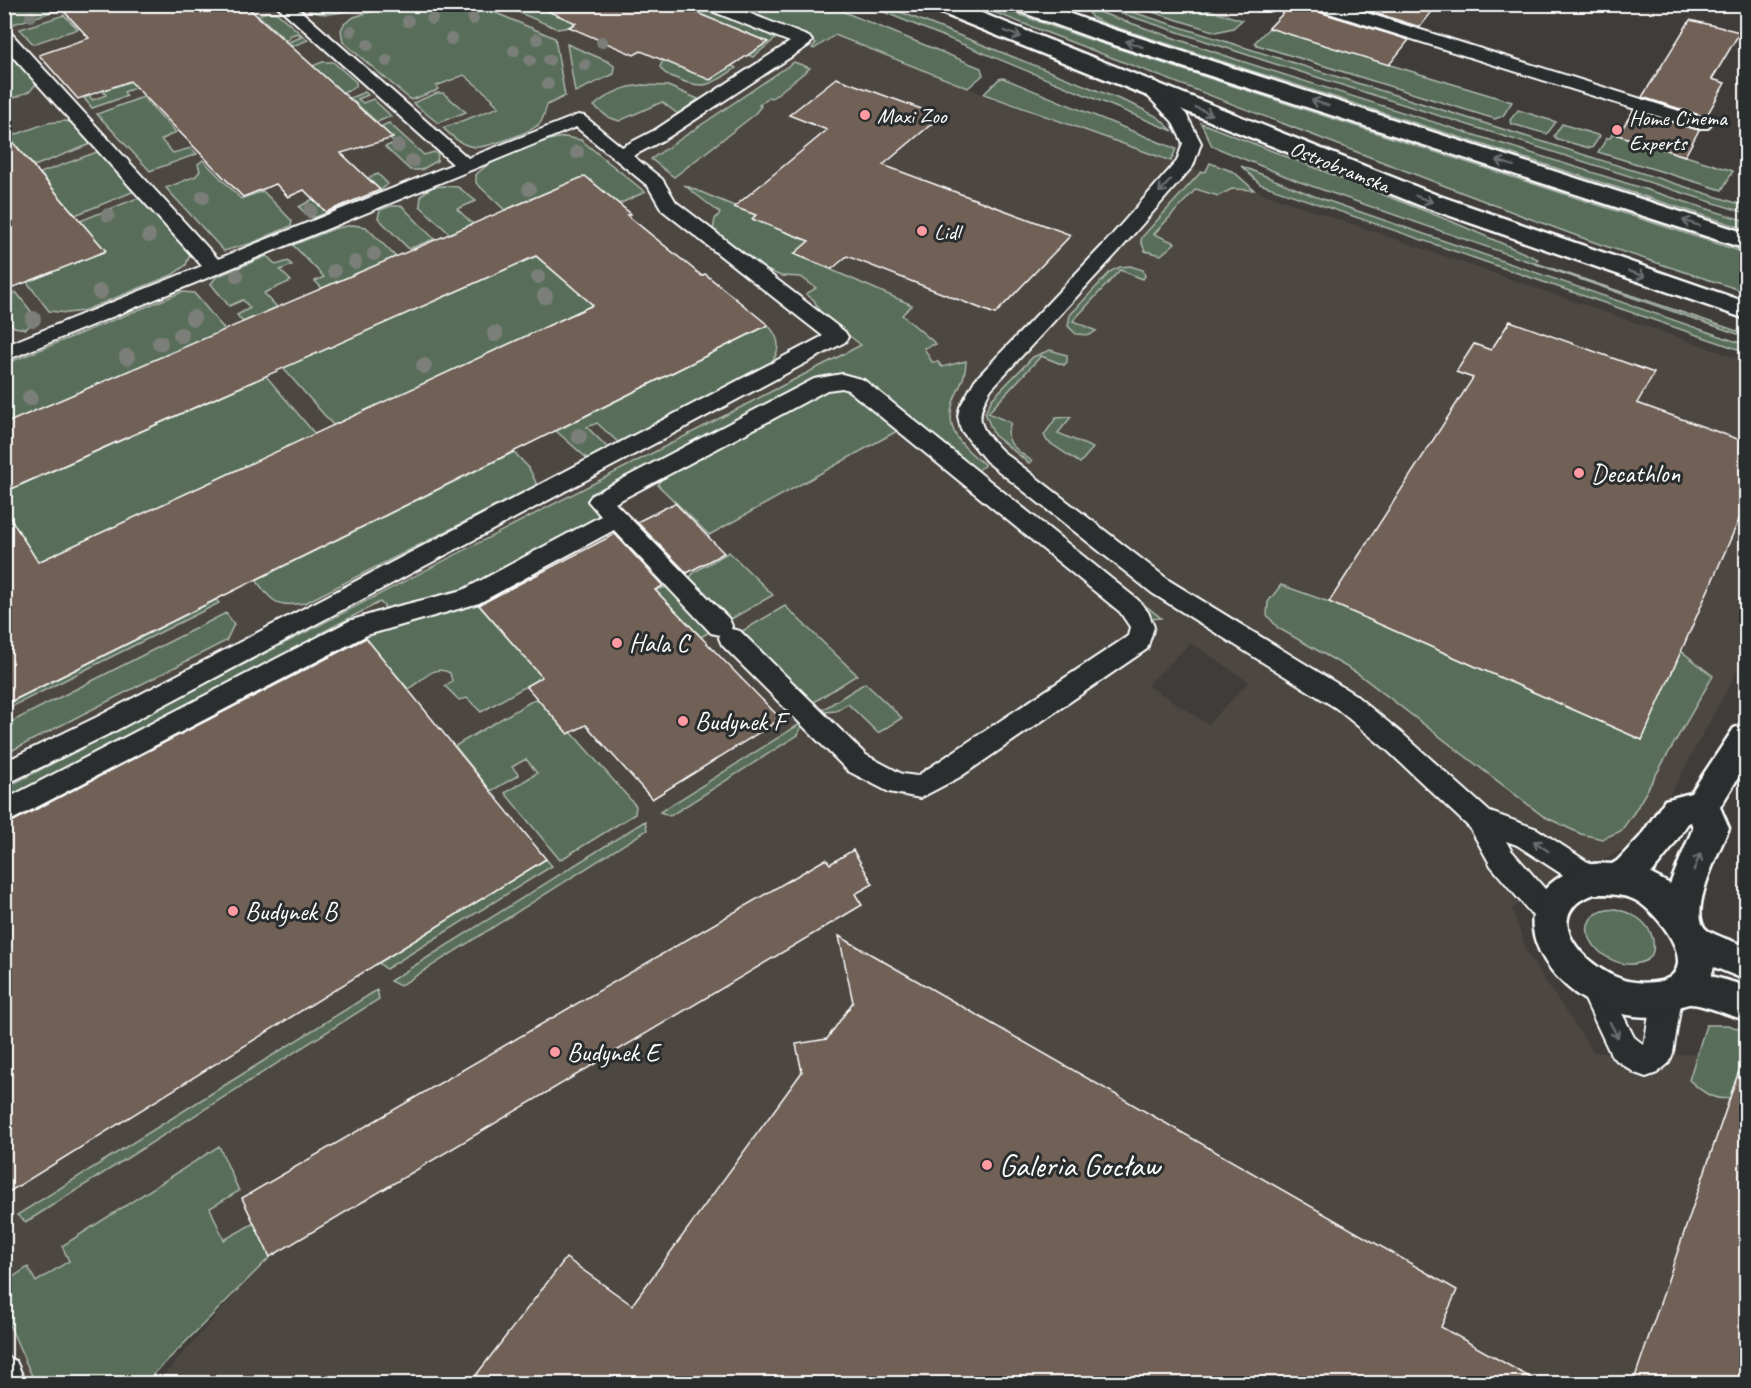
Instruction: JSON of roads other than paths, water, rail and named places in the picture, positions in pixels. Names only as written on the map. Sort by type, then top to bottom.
[{"type":"main road","name":"Ostrobramska","points":[[939,4],[1428,200],[1746,311]]},
{"type":"main road","name":"Ostrobramska","points":[[1021,4],[1056,10],[1746,240]]},
{"type":"main road","points":[[1702,806],[1711,828],[1683,896],[1688,929],[1696,958],[1693,973],[1676,991],[1650,1001],[1631,1000],[1593,987],[1573,971],[1558,953],[1550,933],[1550,914],[1557,897],[1570,884],[1605,878],[1637,866],[1659,840],[1677,810],[1702,806],[1746,737]]},
{"type":"main road","points":[[1605,878],[1655,893],[1688,929],[1746,964]]},
{"type":"main road","points":[[1676,991],[1746,1003]]},
{"type":"lane","points":[[283,4],[465,165]]},
{"type":"lane","points":[[622,154],[661,134],[803,41],[711,4]]},
{"type":"lane","points":[[1319,4],[1701,124]]},
{"type":"lane","points":[[4,36],[214,267]]},
{"type":"lane","points":[[1150,88],[1180,118],[1192,143],[1186,162],[1111,248],[983,385],[968,408],[971,433],[994,456],[1161,587],[1345,701],[1396,743],[1480,820],[1502,858],[1550,914]]},
{"type":"lane","points":[[4,354],[578,120],[655,183],[669,206],[838,337],[106,724],[4,774]]},
{"type":"lane","points":[[842,381],[856,385],[1129,606],[1141,618],[1143,630],[1138,642],[951,769],[920,787],[898,784],[857,763],[616,518],[600,501],[822,384],[842,381]]},
{"type":"lane","points":[[4,813],[358,628],[470,597],[616,518]]},
{"type":"lane","points":[[1480,820],[1527,837],[1605,878]]},
{"type":"lane","points":[[1593,987],[1623,1047],[1646,1063],[1659,1053],[1676,991]]},
{"type":"lane","points":[[4,1373],[9,1383]]},
{"type":"place","name":"Maxi Zoo","points":[[865,115]]},
{"type":"place","name":"Home Cinema Experts","points":[[1617,130]]},
{"type":"place","name":"Lidl","points":[[922,231]]},
{"type":"place","name":"Decathlon","points":[[1579,473]]},
{"type":"place","name":"Hala C","points":[[617,643]]},
{"type":"place","name":"Budynek F","points":[[683,721]]},
{"type":"place","name":"Budynek B","points":[[233,911]]},
{"type":"place","name":"Budynek E","points":[[555,1052]]},
{"type":"place","name":"Galeria Gocław","points":[[987,1165]]}]
